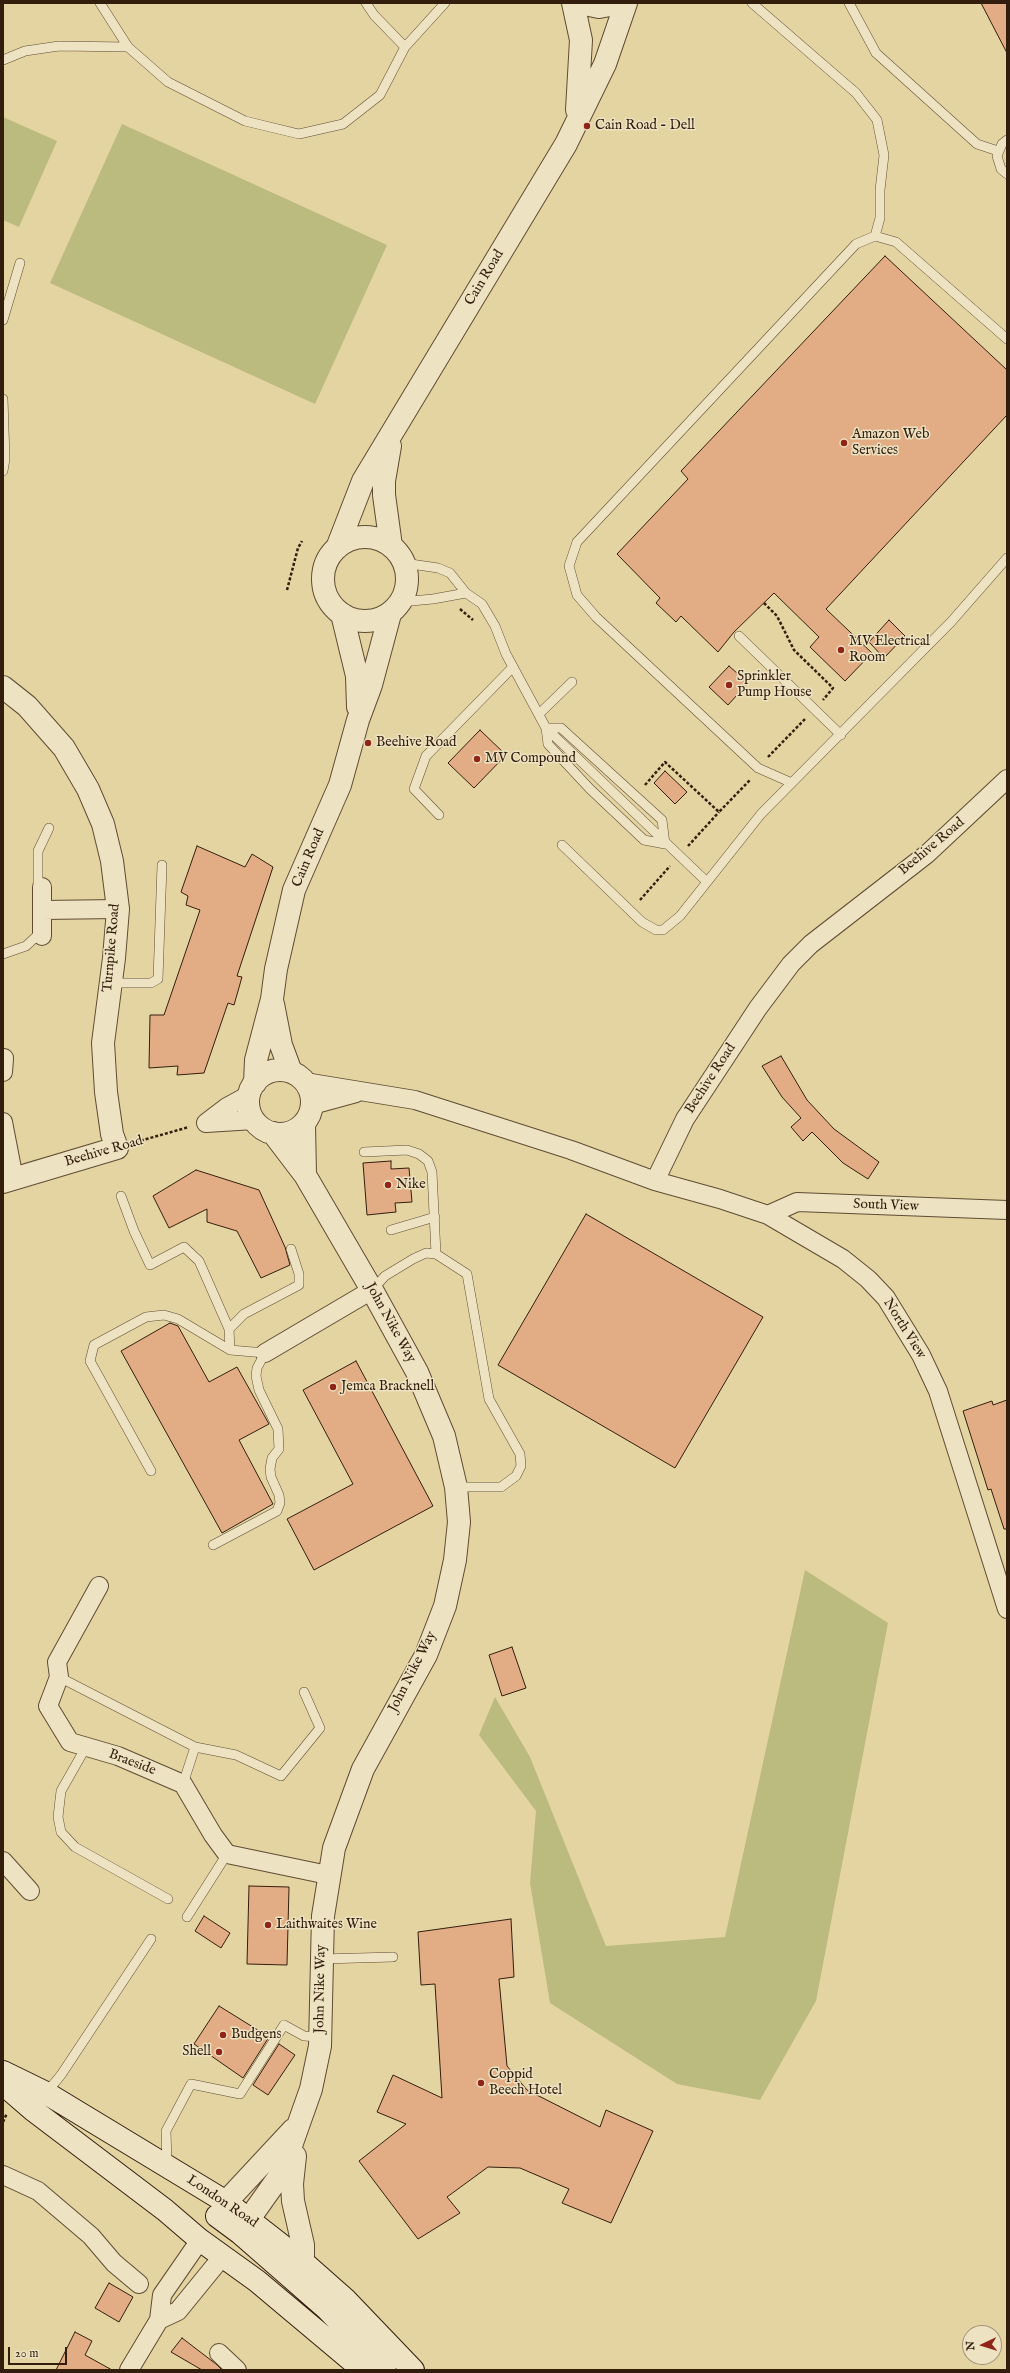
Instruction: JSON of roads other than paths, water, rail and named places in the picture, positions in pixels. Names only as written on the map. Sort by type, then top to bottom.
[{"type":"street","name":"Cain Road","points":[[573,3],[580,32],[582,57],[576,121]]},
{"type":"street","points":[[580,3],[600,7],[621,3]]},
{"type":"street","name":"Cain Road","points":[[337,548],[363,481],[543,184],[605,64],[626,3]]},
{"type":"street","name":"Cain Road","points":[[392,435],[384,481],[386,523],[397,554]]},
{"type":"street","points":[[370,537],[397,554],[407,576],[406,590],[395,608],[376,620],[364,621],[342,614],[328,597],[324,576],[326,566],[337,548],[352,540],[370,537]]},
{"type":"street","name":"Cain Road","points":[[252,1089],[256,1060],[272,999],[276,969],[294,890],[340,785],[358,720],[371,686],[395,608]]},
{"type":"street","name":"Cain Road","points":[[342,614],[357,676],[358,720]]},
{"type":"street","name":"Turnpike Road","points":[[3,687],[27,706],[64,748],[88,788],[103,824],[109,846],[118,909],[102,1043],[103,1073],[112,1134],[117,1148]]},
{"type":"street","name":"Beehive Road","points":[[655,1181],[685,1119],[758,1008],[791,964],[811,944],[927,854],[1007,779]]},
{"type":"street","points":[[42,887],[42,933]]},
{"type":"street","points":[[42,910],[118,909]]},
{"type":"street","name":"Cain Road","points":[[272,999],[281,1045],[298,1077]]},
{"type":"street","points":[[254,1120],[206,1122],[252,1089],[262,1076],[271,1071],[359,1092],[415,1100],[571,1150],[655,1181]]},
{"type":"street","points":[[298,1077],[310,1089],[308,1114]]},
{"type":"street","points":[[252,1089],[250,1112],[254,1120],[266,1131],[273,1133],[290,1132],[308,1114],[359,1092]]},
{"type":"street","name":"John Nike Way","points":[[305,1175],[308,1114]]},
{"type":"street","points":[[3,1122],[8,1180]]},
{"type":"street","name":"John Nike Way","points":[[222,2257],[281,2174],[311,2090],[321,2037],[323,1916],[328,1875],[337,1841],[363,1769],[426,1654],[445,1606],[455,1560],[459,1522],[456,1487],[444,1436],[417,1372],[372,1290],[305,1175],[273,1133]]},
{"type":"street","name":"Beehive Road","points":[[8,1180],[117,1148]]},
{"type":"street","name":"North View","points":[[655,1181],[768,1216],[849,1264],[886,1298],[921,1355],[938,1391],[1007,1609]]},
{"type":"street","name":"South View","points":[[768,1216],[797,1202],[1007,1210]]},
{"type":"street","points":[[265,1353],[372,1290]]},
{"type":"street","name":"Braeside","points":[[99,1586],[57,1662],[59,1677],[48,1706],[70,1742],[118,1756],[183,1784]]},
{"type":"street","points":[[183,1784],[213,1835],[227,1854],[328,1875]]},
{"type":"street","points":[[3,1861],[30,1891]]},
{"type":"street","name":"London Road","points":[[3,2072],[200,2240],[263,2286],[363,2370]]},
{"type":"street","name":"London Road","points":[[3,2084],[167,2165],[244,2226],[303,2262],[346,2300],[413,2370]]},
{"type":"street","name":"John Nike Way","points":[[200,2240],[221,2209],[300,2121]]},
{"type":"street","name":"John Nike Way","points":[[300,2121],[292,2184],[293,2201],[302,2245],[303,2262]]},
{"type":"street","points":[[3,2175],[38,2191],[91,2236],[114,2263],[139,2284]]},
{"type":"street","points":[[244,2226],[385,2370]]},
{"type":"street","points":[[129,2370],[159,2320],[162,2295],[200,2240]]},
{"type":"street","points":[[159,2320],[178,2311],[222,2257]]},
{"type":"street","points":[[219,2353],[237,2370]]},
{"type":"lane","points":[[100,3],[128,48],[168,82],[245,121],[299,134],[343,124],[380,94],[405,47],[445,3]]},
{"type":"lane","points":[[366,3],[374,15],[405,47]]},
{"type":"lane","points":[[752,3],[856,93],[877,120],[884,155],[880,190],[880,218],[875,236]]},
{"type":"lane","points":[[849,3],[876,52],[977,144],[998,151]]},
{"type":"lane","points":[[3,60],[25,51],[59,46],[128,48]]},
{"type":"lane","points":[[1007,140],[998,151],[997,162],[1007,174]]},
{"type":"lane","points":[[792,783],[758,768],[596,617],[577,595],[569,566],[576,542],[856,244],[875,236],[896,242],[1007,339]]},
{"type":"lane","points":[[3,320],[20,263]]},
{"type":"lane","points":[[3,399],[5,459],[3,471]]},
{"type":"lane","points":[[397,554],[450,573],[466,593],[482,604],[513,667],[546,728],[665,844],[707,882]]},
{"type":"lane","points":[[562,845],[642,922],[656,930],[663,930],[680,916],[761,814],[841,735],[951,622],[1007,558]]},
{"type":"lane","points":[[395,608],[466,593]]},
{"type":"lane","points":[[739,636],[841,735]]},
{"type":"lane","points":[[438,815],[414,789],[426,756],[513,667]]},
{"type":"lane","points":[[539,714],[572,682]]},
{"type":"lane","points":[[546,728],[548,744],[590,789],[644,840],[665,844]]},
{"type":"lane","points":[[546,728],[562,728],[662,820],[665,844]]},
{"type":"lane","points":[[42,887],[38,882],[38,851],[49,828]]},
{"type":"lane","points":[[110,983],[151,983],[158,979],[162,865]]},
{"type":"lane","points":[[3,954],[26,946],[42,933]]},
{"type":"lane","points":[[364,1152],[408,1150],[418,1154],[428,1162],[432,1172],[436,1254]]},
{"type":"lane","points":[[121,1196],[134,1231],[150,1265],[184,1246],[199,1261],[229,1329],[230,1350]]},
{"type":"lane","points":[[391,1230],[435,1217]]},
{"type":"lane","points":[[229,1329],[244,1314],[299,1285],[299,1274],[291,1249]]},
{"type":"lane","points":[[372,1290],[385,1276],[413,1259],[426,1254],[436,1254],[467,1274],[489,1399],[520,1454],[521,1466],[516,1476],[501,1487],[456,1487]]},
{"type":"lane","points":[[151,1471],[90,1361],[94,1345],[146,1317],[164,1314],[178,1319],[230,1350],[265,1353],[257,1368],[256,1376],[259,1390],[278,1429],[279,1449],[272,1458],[270,1469],[271,1477],[279,1495],[280,1503],[277,1511],[213,1545]]},
{"type":"lane","points":[[59,1677],[194,1747],[236,1755],[281,1776],[320,1728],[304,1692]]},
{"type":"lane","points":[[86,1747],[61,1792],[58,1817],[61,1832],[74,1847],[168,1898]]},
{"type":"lane","points":[[183,1784],[194,1747]]},
{"type":"lane","points":[[188,1917],[227,1854]]},
{"type":"lane","points":[[40,2102],[61,2075],[151,1939]]},
{"type":"lane","points":[[322,1959],[393,1957]]},
{"type":"lane","points":[[167,2165],[166,2131],[191,2084],[240,2094],[284,2025],[304,2036],[321,2037]]},
{"type":"place","name":"Cain Road - Dell","points":[[587,126]]},
{"type":"place","name":"Amazon Web Services","points":[[844,443]]},
{"type":"place","name":"MV Electrical Room","points":[[841,650]]},
{"type":"place","name":"Sprinkler Pump House","points":[[729,685]]},
{"type":"place","name":"Beehive Road","points":[[368,743]]},
{"type":"place","name":"MV Compound","points":[[477,759]]},
{"type":"place","name":"Nike","points":[[388,1185]]},
{"type":"place","name":"Jemca Bracknell","points":[[333,1387]]},
{"type":"place","name":"Laithwaites Wine","points":[[268,1925]]},
{"type":"place","name":"Budgens","points":[[223,2035]]},
{"type":"place","name":"Shell","points":[[219,2052]]},
{"type":"place","name":"Coppid Beech Hotel","points":[[481,2083]]}]
